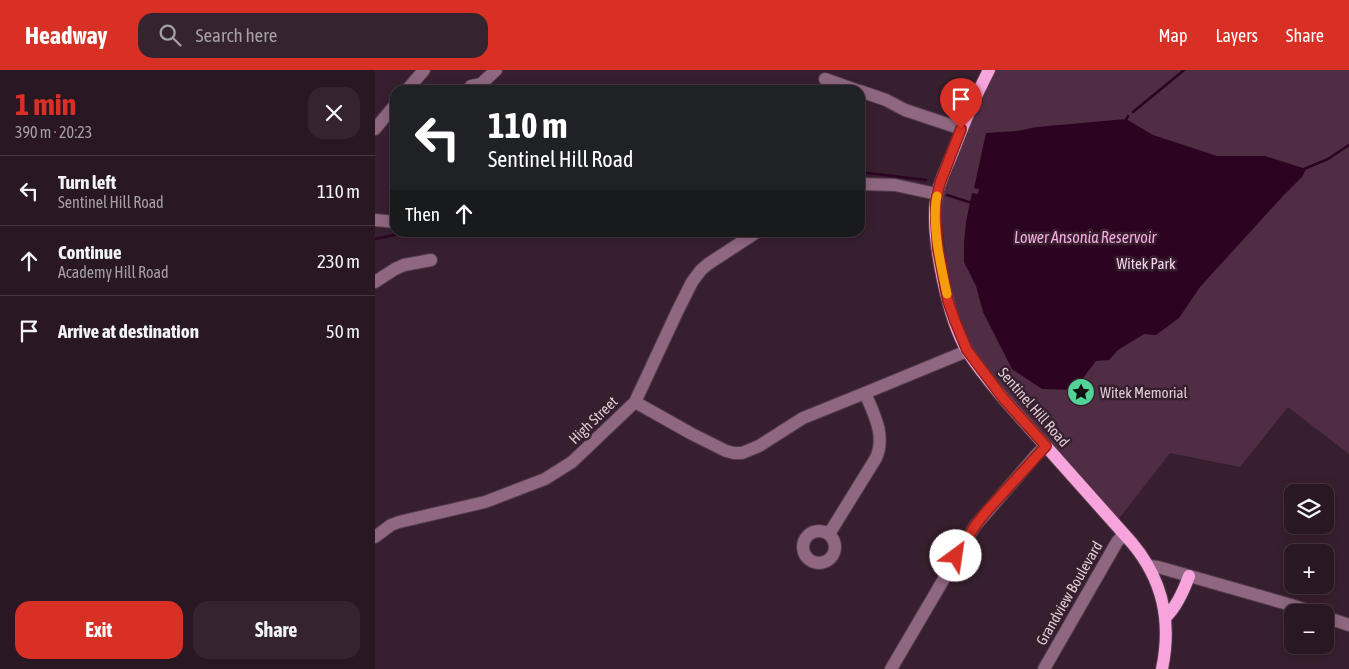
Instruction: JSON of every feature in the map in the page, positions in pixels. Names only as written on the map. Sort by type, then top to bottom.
[{"type":"main road","name":"Sentinel Hill Road","points":[[989,70],[961,129],[937,194],[938,249],[944,284],[955,321],[967,350],[1003,398],[1124,534],[1149,566],[1166,616],[1166,642],[1162,669]]},
{"type":"main road","points":[[1166,616],[1172,611],[1189,576]]},
{"type":"street","points":[[411,85],[424,70]]},
{"type":"street","points":[[476,85],[481,84],[496,70]]},
{"type":"street","points":[[825,79],[842,85]]},
{"type":"street","points":[[865,93],[886,100],[905,110],[961,129]]},
{"type":"street","points":[[375,129],[390,110]]},
{"type":"street","points":[[865,184],[895,185],[937,194]]},
{"type":"street","points":[[375,220],[390,222]]},
{"type":"street","name":"High Street","points":[[375,537],[391,525],[399,522],[485,502],[545,479],[572,462],[635,402],[692,282],[701,270],[749,237]]},
{"type":"street","points":[[375,282],[404,265],[431,260]]},
{"type":"street","points":[[635,402],[726,451],[742,453],[759,446],[803,418],[967,350]]},
{"type":"street","points":[[829,534],[880,451],[881,438],[879,428],[865,393]]},
{"type":"street","points":[[891,669],[975,526],[1046,446]]},
{"type":"street","name":"Grandview Boulevard","points":[[1044,669],[1117,542],[1124,534]]},
{"type":"street","points":[[1149,566],[1287,604]]},
{"type":"street","points":[[1334,619],[1349,625]]},
{"type":"green space","name":"Witek Park","points":[[996,70],[1349,70],[1349,454],[1288,407],[1240,467],[1170,453],[1118,520],[999,390],[970,347],[957,316],[948,277],[941,200],[947,177]]},
{"type":"water","name":"Lower Ansonia Reservoir","points":[[1126,119],[1153,135],[1217,156],[1265,156],[1306,169],[1302,177],[1200,287],[1179,318],[1156,335],[1144,334],[1118,350],[1109,360],[1096,361],[1074,390],[1042,389],[1012,369],[983,312],[976,286],[964,262],[966,222],[972,193],[978,194],[979,189],[974,188],[986,133]]},
{"type":"waterway","points":[[1133,112],[1184,70]]},
{"type":"waterway","points":[[1125,122],[1128,116]]},
{"type":"waterway","points":[[1304,169],[1328,159],[1349,145]]},
{"type":"waterway","points":[[865,173],[926,180]]},
{"type":"waterway","points":[[947,195],[972,203]]},
{"type":"waterway","points":[[375,239],[390,236]]},
{"type":"slow traffic","points":[[937,196],[935,210],[938,249],[947,294]]},
{"type":"place","name":"Witek Memorial","points":[[1081,392]]},
{"type":"route","points":[[956,556],[985,513],[1046,446],[1003,398],[967,350],[948,301],[938,249],[935,210],[940,183],[961,129]]}]
